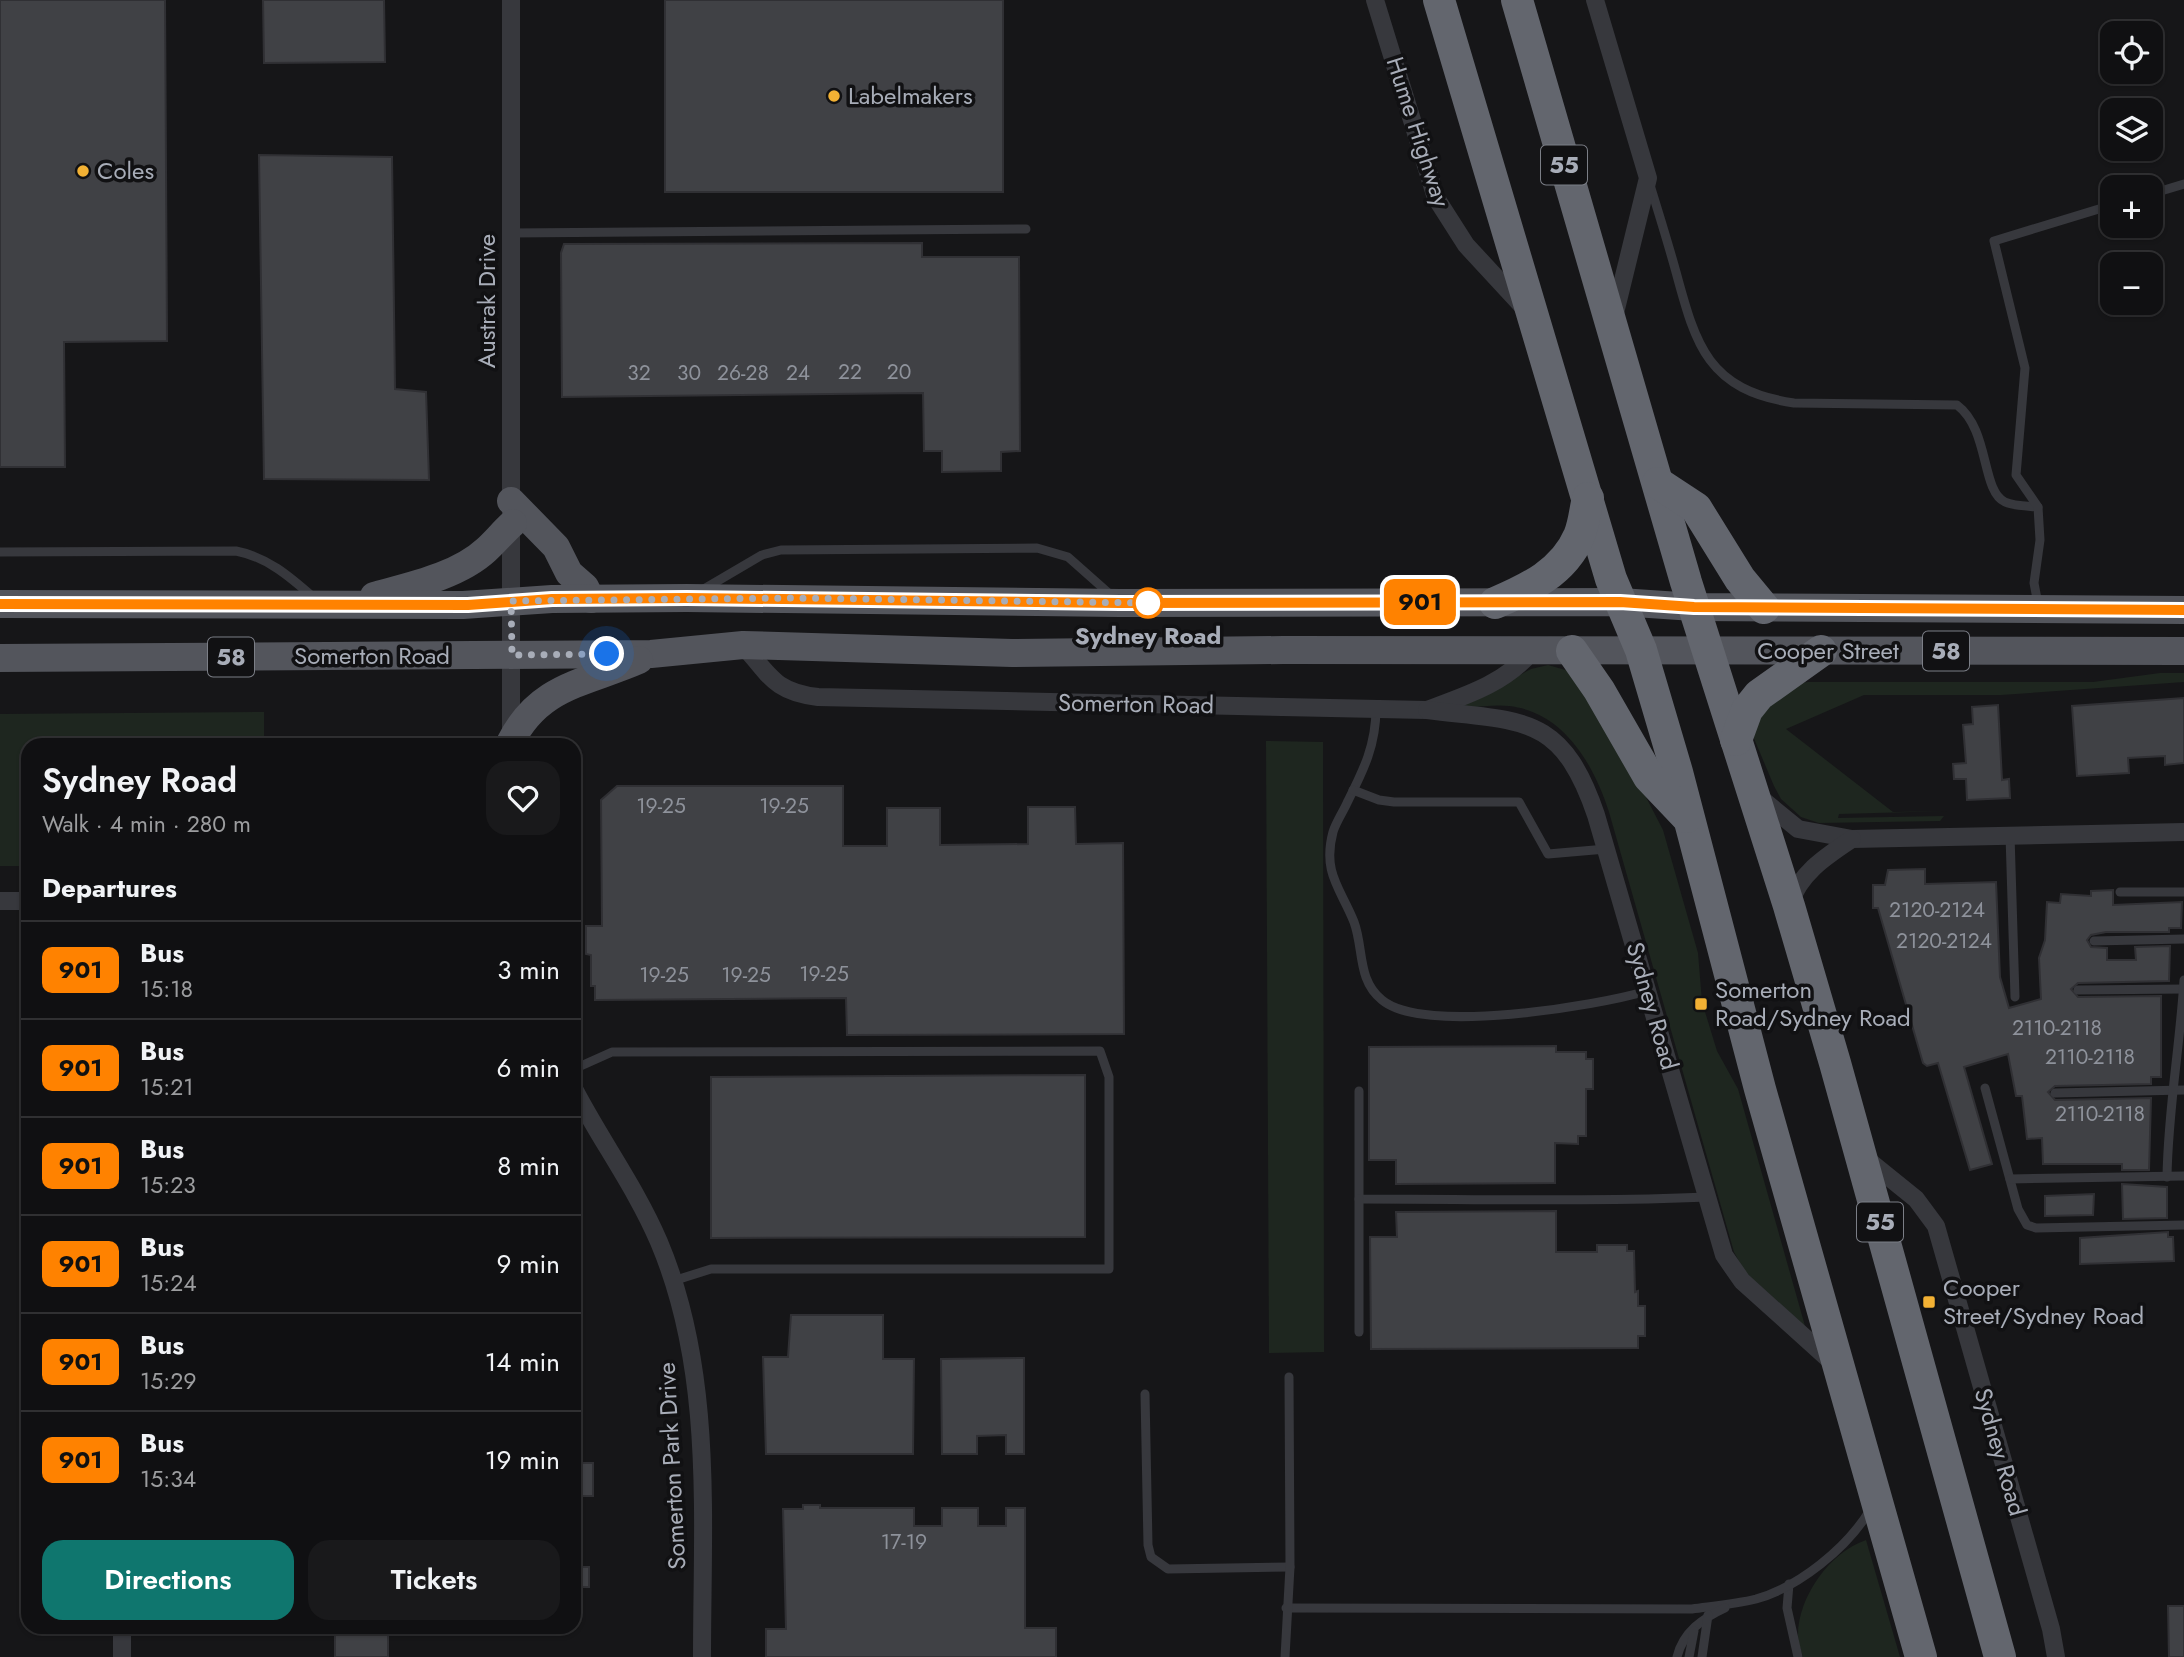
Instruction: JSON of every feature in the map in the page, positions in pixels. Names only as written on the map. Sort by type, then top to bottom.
[{"type":"highway","name":"Hume Highway","points":[[1439,0],[1611,579],[1641,650]]},
{"type":"highway","name":"55","points":[[1517,0],[1694,607],[1789,906],[1862,1155],[2000,1657]]},
{"type":"highway","points":[[1658,483],[1696,508],[1740,579],[1764,608]]},
{"type":"highway","points":[[1495,603],[1537,585],[1560,563],[1579,537],[1588,496]]},
{"type":"highway","points":[[1641,650],[1690,820],[1760,1089],[1921,1657]]},
{"type":"highway","points":[[1572,651],[1599,691],[1649,777],[1690,820]]},
{"type":"highway","points":[[1736,740],[1747,710],[1759,695],[1821,651]]},
{"type":"main road","points":[[331,605],[418,583],[464,565],[485,552],[512,512],[556,547],[569,573],[585,587],[591,599]]},
{"type":"main road","name":"Somerton Road","points":[[0,604],[331,605],[687,598],[1120,603],[1620,602]]},
{"type":"main road","name":"Cooper Street","points":[[1620,602],[1764,608],[2184,610]]},
{"type":"main road","points":[[2133,651],[2134,610]]},
{"type":"main road","name":"Somerton Road","points":[[0,658],[651,654],[743,645],[1012,653],[1641,650]]},
{"type":"main road","name":"Cooper Street","points":[[1641,650],[2184,651]]},
{"type":"main road","points":[[513,738],[520,723],[544,698],[651,654]]},
{"type":"street","name":"Austrak Drive","points":[[511,0],[512,655]]},
{"type":"street","name":"Hume Highway","points":[[1375,0],[1436,198],[1466,245],[1533,317]]},
{"type":"street","points":[[1595,0],[1648,178],[1611,329]]},
{"type":"street","name":"Somerton Road","points":[[743,645],[776,684],[792,694],[818,698],[1427,710],[1467,695],[1510,673],[1532,651]]},
{"type":"street","points":[[510,738],[512,655]]},
{"type":"street","name":"Sydney Road","points":[[1427,710],[1505,717],[1543,732],[1560,745],[1586,783],[1724,1255],[1742,1281],[1839,1367]]},
{"type":"street","points":[[1751,789],[1779,816],[1798,829],[1852,839],[2184,832]]},
{"type":"street","points":[[1789,906],[1794,892],[1816,863],[1852,839]]},
{"type":"street","points":[[0,901],[21,901]]},
{"type":"street","name":"Somerton Park Drive","points":[[581,1101],[636,1195],[659,1242],[689,1334],[702,1461],[702,1657]]},
{"type":"street","name":"Sydney Road","points":[[1862,1155],[1916,1199],[1936,1226],[2051,1629],[2056,1657]]},
{"type":"street","points":[[122,1634],[122,1657]]},
{"type":"lane","points":[[1648,178],[1688,320],[1711,363],[1729,379],[1769,399],[1794,403],[1957,405],[1975,423],[1995,494],[2006,503],[2038,508]]},
{"type":"lane","points":[[2163,190],[2184,184]]},
{"type":"lane","points":[[2039,609],[2034,583],[2040,540],[2038,508],[2016,475],[2025,368],[1994,241],[2100,209]]},
{"type":"lane","points":[[511,233],[1026,229]]},
{"type":"lane","points":[[687,598],[762,555],[781,550],[1026,548],[1051,550],[1068,557],[1120,603]]},
{"type":"lane","points":[[0,552],[236,551],[256,555],[331,605]]},
{"type":"lane","points":[[1376,708],[1374,743],[1333,832],[1331,873],[1335,889],[1354,922],[1368,986],[1383,1001],[1422,1015],[1509,1014],[1604,1003],[1647,990]]},
{"type":"lane","points":[[1353,790],[1379,800],[1394,802],[1519,802],[1548,854],[1606,849]]},
{"type":"lane","points":[[2010,835],[2015,997]]},
{"type":"lane","points":[[2120,892],[2184,892]]},
{"type":"lane","points":[[2094,941],[2184,940]]},
{"type":"lane","points":[[2167,1177],[2172,1091],[2181,1040],[2184,980]]},
{"type":"lane","points":[[2078,990],[2184,989]]},
{"type":"lane","points":[[581,1066],[612,1052],[1100,1051],[1109,1077],[1109,1269],[711,1269],[673,1281]]},
{"type":"lane","points":[[1985,1088],[2021,1217],[2036,1228],[2184,1225]]},
{"type":"lane","points":[[2055,1093],[2184,1090]]},
{"type":"lane","points":[[1359,1091],[1359,1332]]},
{"type":"lane","points":[[2010,1180],[2184,1177]]},
{"type":"lane","points":[[1359,1199],[1555,1198],[1619,1201],[1708,1197]]},
{"type":"lane","points":[[1285,1657],[1290,1567],[1289,1377]]},
{"type":"lane","points":[[1145,1394],[1147,1545],[1151,1557],[1168,1569],[1290,1567]]},
{"type":"lane","points":[[1286,1608],[1692,1609],[1739,1603],[1759,1598],[1789,1584],[1825,1559],[1861,1525],[1876,1500]]},
{"type":"lane","points":[[1789,1584],[1787,1608],[1798,1657]]},
{"type":"lane","points":[[1677,1657],[1679,1648],[1696,1625],[1709,1615],[1739,1603]]},
{"type":"lane","points":[[1702,1657],[1709,1615]]},
{"type":"lane","points":[[1689,1657],[1696,1625]]},
{"type":"shaded area","points":[[1548,665],[1569,671],[1604,716],[1663,830],[1698,953],[1702,1002],[1717,1051],[1738,1089],[1805,1326],[1745,1272],[1734,1252],[1609,812],[1595,776],[1574,744],[1546,718],[1509,706],[1460,707],[1531,669]]},
{"type":"shaded area","points":[[2160,673],[2184,673],[2184,682],[2001,695],[1864,695],[1786,729],[1893,812],[1948,811],[1839,814],[1838,818],[1944,816],[1940,821],[1819,823],[1801,817],[1781,799],[1750,729],[1751,715],[1799,683],[2093,682]]},
{"type":"shaded area","points":[[264,712],[264,738],[21,738],[21,866],[0,866],[0,714]]},
{"type":"shaded area","points":[[1266,741],[1323,742],[1324,1352],[1269,1353]]},
{"type":"shaded area","points":[[1866,1540],[1900,1657],[1803,1657],[1798,1638],[1799,1620],[1810,1591],[1829,1565],[1853,1546]]},
{"type":"building","name":"Coles","points":[[0,0],[165,0],[167,341],[64,342],[65,467],[0,467]]},
{"type":"building","points":[[263,0],[384,0],[385,62],[264,63]]},
{"type":"building","name":"Labelmakers","points":[[665,0],[1003,0],[1003,192],[665,192]]},
{"type":"building","points":[[259,155],[392,157],[395,389],[426,392],[429,480],[264,479]]},
{"type":"building","points":[[922,243],[922,257],[1019,257],[1020,451],[1001,452],[1001,471],[942,472],[942,451],[924,451],[923,393],[562,397],[561,253],[564,244]]},
{"type":"building","points":[[2184,698],[2184,763],[2165,765],[2165,756],[2128,758],[2129,773],[2077,776],[2072,706]]},
{"type":"building","points":[[1998,705],[2002,780],[2009,779],[2010,798],[1967,800],[1966,779],[1954,779],[1953,764],[1966,763],[1963,725],[1973,724],[1972,707]]},
{"type":"building","points":[[617,786],[843,786],[843,846],[887,846],[887,808],[940,808],[940,845],[1028,844],[1028,807],[1075,807],[1076,844],[1123,843],[1124,1034],[847,1035],[846,998],[595,1000],[595,986],[591,986],[591,955],[586,954],[586,926],[602,926],[601,800]]},
{"type":"building","points":[[1925,869],[1925,884],[1996,882],[2000,977],[2009,1008],[2041,999],[2039,958],[2045,940],[2047,902],[2060,903],[2061,894],[2091,896],[2091,891],[2113,890],[2113,905],[2182,902],[2181,928],[2169,928],[2169,932],[2106,932],[2091,935],[2087,940],[2091,947],[2107,948],[2107,960],[2136,960],[2135,947],[2170,946],[2169,981],[2078,983],[2071,989],[2078,997],[2161,996],[2161,1077],[2151,1077],[2151,1084],[2055,1086],[2048,1092],[2055,1100],[2151,1098],[2149,1170],[2122,1170],[2122,1164],[2043,1164],[2042,1138],[2027,1139],[2022,1096],[2016,1096],[2008,1054],[1964,1067],[1992,1164],[1970,1170],[1938,1063],[1927,1066],[1923,1063],[1878,908],[1873,908],[1873,885],[1885,885],[1888,870]]},
{"type":"building","points":[[1556,1046],[1556,1052],[1586,1052],[1586,1059],[1593,1059],[1593,1089],[1586,1089],[1586,1136],[1578,1136],[1578,1144],[1555,1143],[1555,1183],[1396,1184],[1396,1160],[1369,1160],[1369,1047]]},
{"type":"building","points":[[1085,1075],[1085,1237],[711,1238],[711,1077]]},
{"type":"building","points":[[2122,1184],[2167,1187],[2167,1218],[2123,1219]]},
{"type":"building","points":[[2094,1194],[2093,1215],[2045,1216],[2045,1196]]},
{"type":"building","points":[[1556,1211],[1556,1252],[1597,1252],[1597,1245],[1627,1245],[1627,1251],[1634,1251],[1635,1292],[1638,1291],[1638,1306],[1645,1306],[1645,1336],[1638,1336],[1638,1348],[1371,1349],[1370,1237],[1397,1237],[1396,1212]]},
{"type":"building","points":[[2168,1232],[2168,1237],[2173,1237],[2174,1261],[2080,1264],[2080,1238]]},
{"type":"building","points":[[791,1315],[883,1315],[883,1359],[914,1359],[913,1454],[766,1454],[763,1357],[788,1357]]},
{"type":"building","points":[[1024,1358],[1024,1454],[1006,1454],[1006,1435],[977,1436],[977,1454],[942,1454],[941,1359]]},
{"type":"building","points":[[581,1463],[593,1463],[593,1496],[581,1496]]},
{"type":"building","points":[[803,1505],[820,1505],[820,1508],[914,1508],[914,1526],[942,1526],[942,1508],[978,1508],[978,1526],[1006,1526],[1006,1508],[1025,1508],[1025,1628],[1056,1628],[1056,1657],[766,1657],[766,1629],[786,1629],[783,1509],[803,1509]]},
{"type":"building","points":[[581,1567],[589,1567],[589,1587],[581,1587]]},
{"type":"building","points":[[2168,1606],[2184,1606],[2184,1657],[2169,1657]]},
{"type":"building","points":[[335,1634],[388,1634],[388,1657],[335,1657]]},
{"type":"bus line","name":"901","points":[[0,604],[468,605],[552,599],[792,598],[1120,603],[1620,602],[1694,607],[2184,610]]},
{"type":"place","name":"Labelmakers","points":[[834,96]]},
{"type":"place","name":"Coles","points":[[83,171]]},
{"type":"place","name":"Sydney Road","points":[[1148,603]]},
{"type":"place","name":"Somerton Road/Sydney Road","points":[[1701,1004]]},
{"type":"place","name":"Cooper Street/Sydney Road","points":[[1929,1302]]},
{"type":"route","points":[[607,654],[512,655],[511,601],[792,598],[1148,603]]}]
